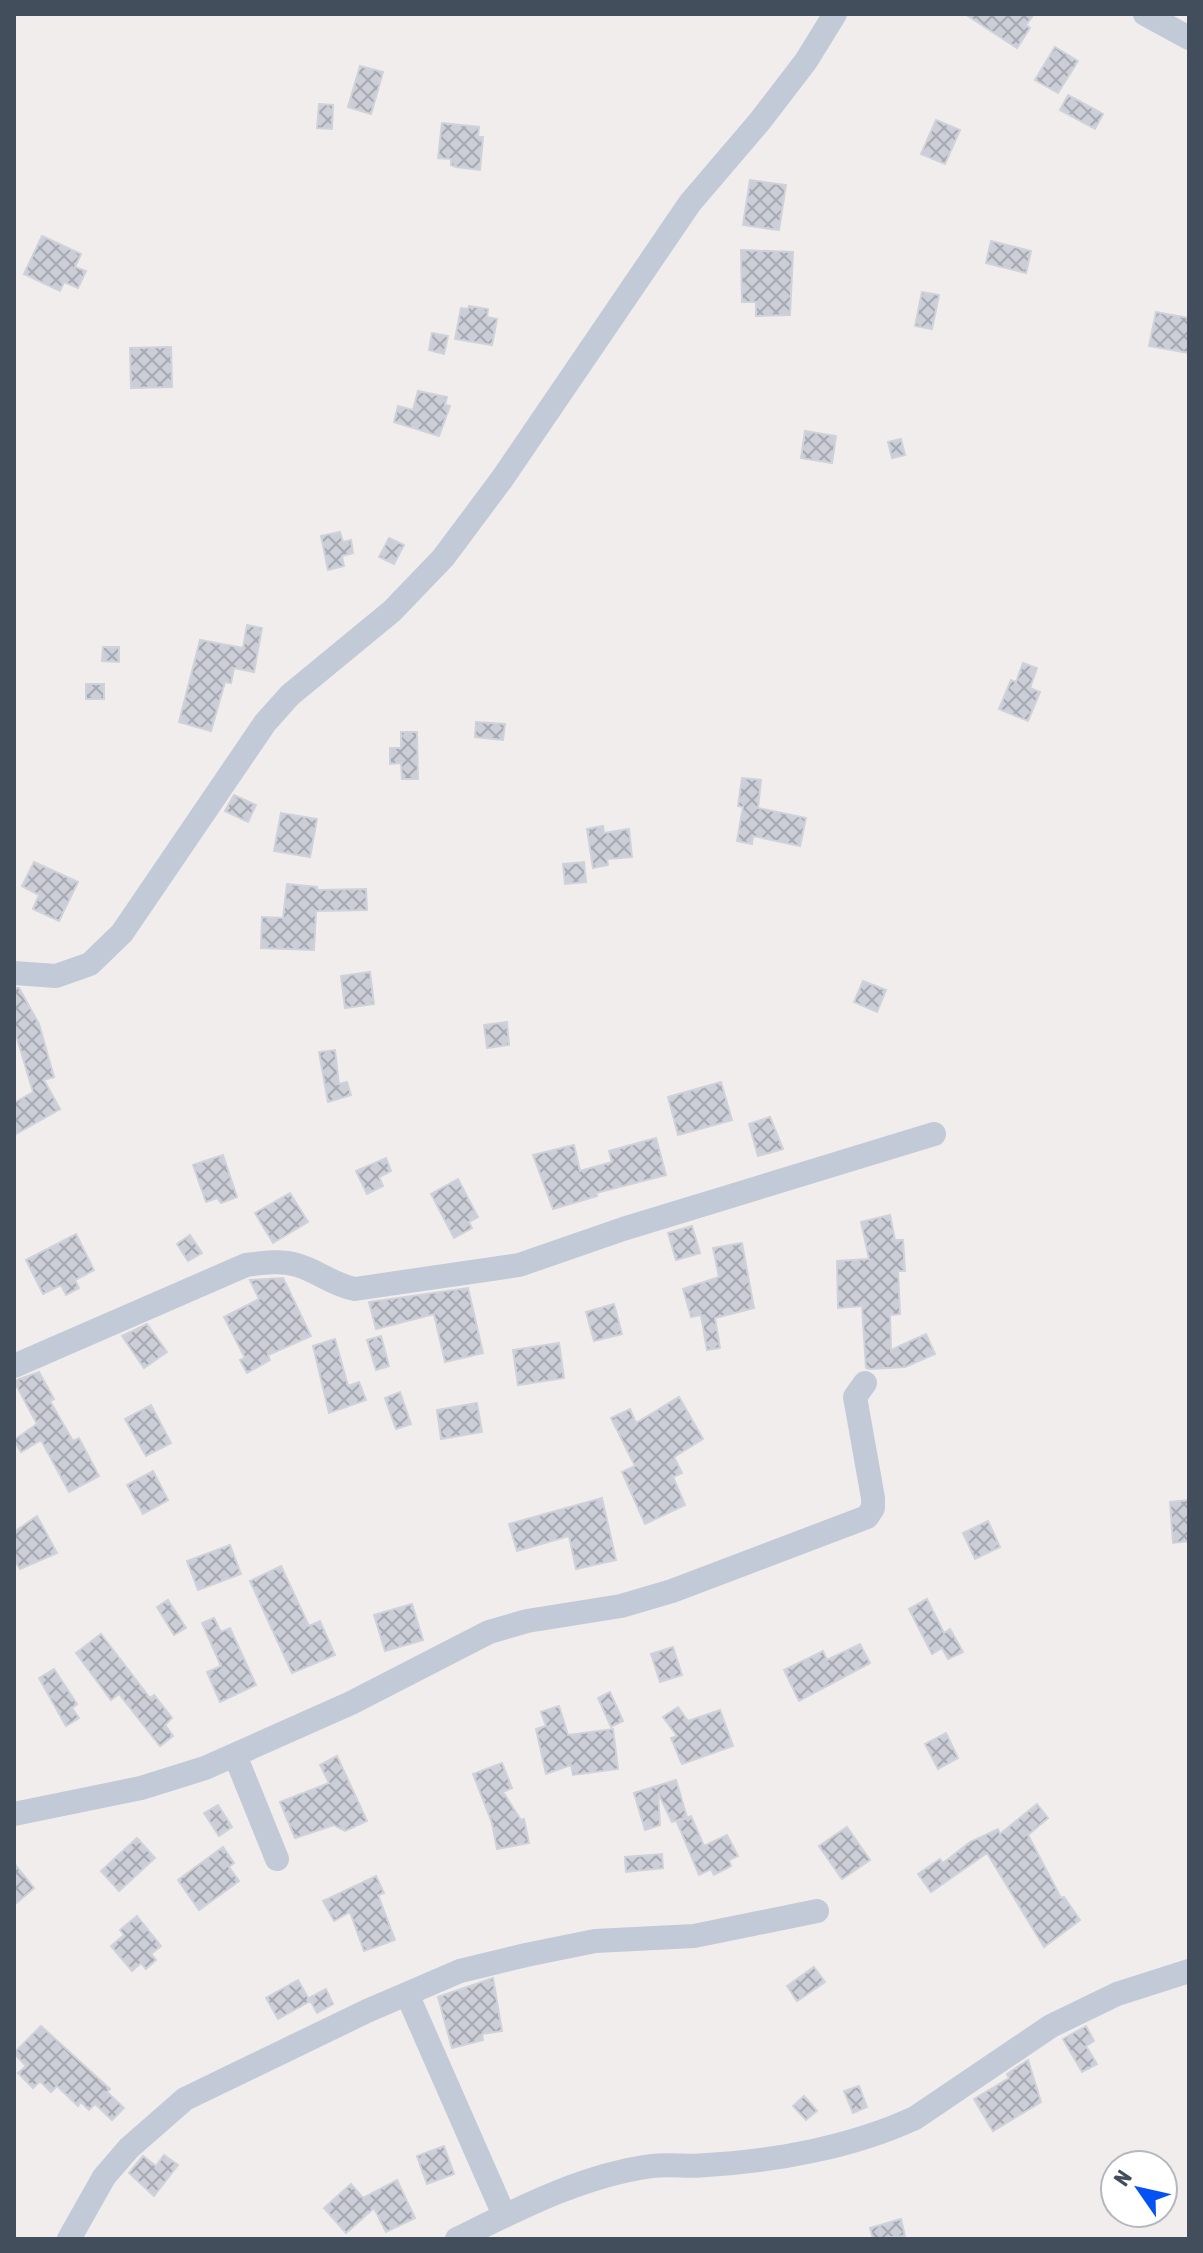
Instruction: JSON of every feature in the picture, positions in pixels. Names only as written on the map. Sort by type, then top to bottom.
[{"type":"street","points":[[14,973],[56,976],[90,964],[122,933],[265,723],[290,695],[392,611],[443,558],[502,479],[690,203],[760,121],[806,61],[835,14]]},
{"type":"street","points":[[1145,14],[1189,38]]},
{"type":"street","points":[[14,1366],[246,1265],[273,1262],[296,1264],[338,1286],[355,1289],[519,1265],[623,1229],[934,1134]]},
{"type":"street","points":[[14,1814],[141,1788],[235,1755],[351,1703],[489,1632],[527,1621],[621,1606],[672,1591],[867,1517],[873,1508],[873,1498],[855,1397],[865,1383]]},
{"type":"street","points":[[235,1755],[277,1859]]},
{"type":"street","points":[[69,2239],[104,2177],[129,2148],[185,2099],[294,2044],[407,1994],[460,1971],[581,1944],[694,1936],[817,1911]]},
{"type":"street","points":[[457,2239],[504,2215],[607,2176],[653,2166],[706,2166],[754,2160],[807,2151],[893,2128],[915,2118],[1051,2026],[1117,1994],[1189,1971]]},
{"type":"street","points":[[407,1994],[504,2215]]},
{"type":"building","points":[[965,14],[1034,14],[1026,25],[1030,28],[1017,48]]},
{"type":"building","points":[[1055,47],[1078,61],[1058,93],[1035,80]]},
{"type":"building","points":[[360,66],[383,72],[371,114],[348,107]]},
{"type":"building","points":[[1068,95],[1103,114],[1095,129],[1060,110]]},
{"type":"building","points":[[319,104],[333,105],[332,129],[317,128]]},
{"type":"building","points":[[936,120],[960,130],[945,164],[921,154]]},
{"type":"building","points":[[442,123],[479,127],[478,137],[483,137],[480,170],[456,167],[451,165],[451,159],[438,158]]},
{"type":"building","points":[[750,180],[786,185],[779,230],[743,225]]},
{"type":"building","points":[[42,236],[81,254],[75,267],[86,271],[78,288],[64,282],[60,291],[24,274]]},
{"type":"building","points":[[991,241],[1031,251],[1026,273],[986,263]]},
{"type":"building","points":[[741,250],[793,252],[790,315],[756,316],[756,302],[742,302]]},
{"type":"building","points":[[922,292],[939,295],[932,329],[915,326]]},
{"type":"building","points":[[469,306],[488,309],[487,317],[497,319],[492,345],[455,339],[461,308],[468,309]]},
{"type":"building","points":[[1156,312],[1189,318],[1189,353],[1149,346]]},
{"type":"building","points":[[432,333],[448,336],[444,354],[429,350]]},
{"type":"building","points":[[171,347],[172,387],[131,388],[130,348]]},
{"type":"building","points":[[418,391],[447,397],[445,405],[450,406],[439,436],[394,422],[398,406],[413,410]]},
{"type":"building","points":[[805,431],[836,436],[832,463],[801,458]]},
{"type":"building","points":[[901,439],[905,455],[892,458],[888,442]]},
{"type":"building","points":[[340,532],[343,542],[351,540],[353,553],[342,556],[344,566],[328,570],[321,536]]},
{"type":"building","points":[[389,538],[404,545],[394,564],[379,557]]},
{"type":"building","points":[[247,625],[262,628],[254,672],[234,668],[231,683],[225,682],[211,731],[179,722],[200,640],[243,648]]},
{"type":"building","points":[[103,647],[119,647],[119,662],[102,661]]},
{"type":"building","points":[[1023,663],[1037,668],[1030,688],[1040,692],[1028,721],[999,709],[1011,680],[1016,682]]},
{"type":"building","points":[[86,684],[104,684],[104,699],[86,699]]},
{"type":"building","points":[[476,722],[505,724],[503,740],[475,737]]},
{"type":"building","points":[[401,732],[417,732],[418,779],[402,779],[401,763],[390,764],[390,748],[401,748]]},
{"type":"building","points":[[742,778],[761,780],[758,808],[806,818],[800,846],[753,836],[752,844],[737,841],[743,807],[738,806]]},
{"type":"building","points":[[234,795],[256,805],[248,822],[225,811]]},
{"type":"building","points":[[281,813],[317,819],[310,857],[274,851]]},
{"type":"building","points":[[603,826],[604,833],[629,829],[632,857],[607,859],[608,865],[593,868],[587,829]]},
{"type":"building","points":[[34,862],[78,882],[59,921],[33,909],[39,895],[22,886]]},
{"type":"building","points":[[584,862],[586,882],[565,884],[563,864]]},
{"type":"building","points":[[287,884],[317,887],[317,890],[366,889],[367,910],[316,911],[314,950],[261,948],[262,917],[283,918]]},
{"type":"building","points":[[370,972],[374,1004],[345,1008],[341,976]]},
{"type":"building","points":[[863,981],[886,990],[877,1012],[854,1002]]},
{"type":"building","points":[[14,988],[19,988],[39,1024],[54,1077],[44,1080],[60,1109],[14,1135],[14,1103],[33,1092],[14,1028]]},
{"type":"building","points":[[507,1022],[509,1045],[487,1048],[484,1025]]},
{"type":"building","points":[[335,1050],[339,1084],[347,1082],[351,1095],[328,1102],[319,1052]]},
{"type":"building","points":[[721,1082],[732,1120],[678,1135],[668,1097]]},
{"type":"building","points":[[770,1117],[783,1149],[758,1156],[749,1124]]},
{"type":"building","points":[[656,1138],[666,1175],[596,1193],[597,1196],[553,1209],[533,1155],[574,1145],[580,1171],[612,1162],[609,1151]]},
{"type":"building","points":[[223,1155],[237,1197],[221,1203],[217,1198],[206,1202],[193,1165]]},
{"type":"building","points":[[386,1158],[391,1171],[379,1177],[383,1186],[367,1194],[356,1171]]},
{"type":"building","points":[[458,1179],[478,1217],[469,1222],[472,1228],[454,1238],[431,1194]]},
{"type":"building","points":[[290,1193],[308,1222],[273,1243],[255,1213]]},
{"type":"building","points":[[890,1215],[895,1240],[903,1240],[905,1271],[898,1271],[900,1314],[890,1315],[891,1350],[926,1334],[935,1354],[905,1367],[870,1369],[866,1368],[862,1306],[838,1308],[837,1261],[869,1259],[861,1222]]},
{"type":"building","points":[[692,1226],[700,1253],[676,1260],[668,1233]]},
{"type":"building","points":[[76,1234],[94,1270],[75,1280],[79,1288],[66,1295],[61,1285],[43,1294],[26,1260]]},
{"type":"building","points":[[190,1235],[202,1253],[188,1261],[177,1244]]},
{"type":"building","points":[[742,1243],[754,1308],[715,1318],[720,1348],[707,1350],[701,1315],[691,1317],[683,1289],[719,1277],[713,1248]]},
{"type":"building","points":[[283,1278],[311,1336],[268,1355],[270,1360],[247,1373],[240,1360],[245,1358],[224,1317],[259,1299],[250,1280]]},
{"type":"building","points":[[468,1288],[483,1353],[445,1362],[434,1314],[376,1329],[369,1302]]},
{"type":"building","points":[[614,1304],[622,1334],[594,1341],[586,1312]]},
{"type":"building","points":[[147,1324],[167,1352],[144,1368],[122,1336]]},
{"type":"building","points":[[381,1336],[389,1366],[376,1370],[367,1340]]},
{"type":"building","points":[[335,1339],[348,1386],[359,1382],[366,1400],[329,1413],[313,1346]]},
{"type":"building","points":[[559,1343],[564,1378],[518,1385],[513,1350]]},
{"type":"building","points":[[39,1372],[54,1399],[50,1401],[73,1441],[79,1438],[99,1476],[69,1492],[41,1440],[21,1452],[14,1440],[37,1424],[14,1381]]},
{"type":"building","points":[[400,1392],[411,1424],[396,1429],[385,1398]]},
{"type":"building","points":[[679,1397],[703,1439],[674,1457],[682,1473],[673,1477],[685,1505],[645,1524],[622,1472],[635,1466],[611,1418],[630,1409],[636,1423]]},
{"type":"building","points":[[477,1403],[482,1432],[441,1439],[437,1410]]},
{"type":"building","points":[[151,1405],[171,1443],[146,1456],[125,1419]]},
{"type":"building","points":[[153,1471],[168,1500],[143,1514],[127,1485]]},
{"type":"building","points":[[602,1498],[616,1560],[576,1569],[569,1536],[517,1551],[509,1524]]},
{"type":"building","points":[[1189,1500],[1189,1541],[1173,1543],[1170,1502]]},
{"type":"building","points":[[37,1516],[57,1553],[20,1569],[14,1559],[14,1532]]},
{"type":"building","points":[[988,1521],[1000,1547],[975,1559],[963,1533]]},
{"type":"building","points":[[230,1545],[241,1574],[198,1590],[187,1561]]},
{"type":"building","points":[[281,1566],[309,1626],[320,1621],[335,1655],[292,1673],[250,1581]]},
{"type":"building","points":[[927,1599],[944,1633],[950,1629],[963,1652],[948,1659],[942,1648],[932,1654],[909,1609]]},
{"type":"building","points":[[168,1600],[186,1628],[174,1635],[157,1607]]},
{"type":"building","points":[[412,1604],[423,1640],[385,1651],[374,1615]]},
{"type":"building","points":[[214,1618],[221,1632],[230,1628],[256,1685],[220,1702],[207,1672],[221,1666],[202,1623]]},
{"type":"building","points":[[101,1634],[150,1698],[154,1695],[172,1718],[165,1725],[173,1736],[160,1746],[119,1694],[111,1700],[76,1653]]},
{"type":"building","points":[[860,1644],[870,1663],[799,1701],[784,1670],[823,1651],[827,1660]]},
{"type":"building","points":[[673,1647],[682,1675],[660,1682],[651,1654]]},
{"type":"building","points":[[54,1669],[77,1704],[72,1708],[79,1718],[66,1726],[39,1678]]},
{"type":"building","points":[[610,1692],[623,1721],[611,1727],[598,1698]]},
{"type":"building","points":[[559,1706],[568,1735],[613,1729],[618,1769],[573,1775],[571,1765],[546,1774],[536,1729],[546,1726],[541,1712]]},
{"type":"building","points":[[678,1707],[688,1721],[720,1710],[733,1746],[682,1764],[671,1738],[677,1736],[663,1717]]},
{"type":"building","points":[[946,1733],[958,1758],[938,1769],[925,1744]]},
{"type":"building","points":[[337,1756],[367,1821],[345,1831],[334,1825],[295,1838],[280,1802],[329,1783],[320,1765]]},
{"type":"building","points":[[502,1763],[512,1788],[503,1792],[521,1820],[524,1819],[529,1843],[497,1849],[492,1823],[473,1774]]},
{"type":"building","points":[[676,1780],[687,1817],[672,1822],[658,1793],[660,1825],[645,1830],[634,1793]]},
{"type":"building","points":[[1037,1804],[1048,1818],[1028,1835],[1061,1898],[1064,1897],[1080,1920],[1044,1947],[987,1853],[931,1892],[918,1874],[940,1859],[943,1863],[970,1842],[998,1829],[1000,1834]]},
{"type":"building","points":[[218,1805],[232,1827],[219,1836],[204,1813]]},
{"type":"building","points":[[691,1816],[704,1846],[727,1835],[738,1856],[729,1860],[731,1866],[714,1875],[711,1869],[699,1875],[677,1822]]},
{"type":"building","points":[[847,1827],[870,1860],[842,1879],[819,1846]]},
{"type":"building","points":[[137,1838],[155,1858],[119,1891],[101,1871]]},
{"type":"building","points":[[223,1847],[234,1863],[229,1867],[239,1881],[199,1910],[178,1880]]},
{"type":"building","points":[[662,1854],[663,1868],[626,1872],[625,1857]]},
{"type":"building","points":[[14,1863],[34,1888],[14,1905]]},
{"type":"building","points":[[376,1876],[384,1893],[378,1895],[395,1940],[364,1951],[350,1912],[334,1921],[323,1901]]},
{"type":"building","points":[[137,1916],[161,1946],[151,1954],[156,1960],[146,1969],[141,1963],[132,1971],[111,1946],[124,1935],[120,1930]]},
{"type":"building","points":[[814,1967],[825,1982],[797,2001],[787,1986]]},
{"type":"building","points":[[493,1978],[502,2031],[482,2034],[483,2040],[452,2048],[438,1997]]},
{"type":"building","points":[[298,1980],[310,2001],[278,2019],[266,1998]]},
{"type":"building","points":[[326,1989],[333,2004],[317,2013],[309,1998]]},
{"type":"building","points":[[41,2026],[110,2089],[107,2092],[124,2108],[112,2120],[95,2104],[89,2110],[81,2102],[78,2106],[57,2086],[51,2092],[40,2081],[33,2088],[18,2073],[26,2066],[14,2053]]},
{"type":"building","points":[[1086,2026],[1094,2041],[1086,2046],[1097,2064],[1082,2072],[1063,2039]]},
{"type":"building","points":[[1028,2060],[1041,2102],[993,2131],[974,2099],[1009,2078],[1007,2074]]},
{"type":"building","points":[[859,2086],[867,2107],[853,2113],[844,2091]]},
{"type":"building","points":[[804,2096],[817,2111],[806,2120],[793,2106]]},
{"type":"building","points":[[444,2146],[454,2174],[427,2184],[417,2156]]},
{"type":"building","points":[[164,2155],[178,2165],[154,2196],[129,2173],[143,2156],[156,2166]]},
{"type":"building","points":[[397,2180],[415,2218],[386,2232],[374,2208],[346,2233],[324,2208],[351,2184],[363,2198]]},
{"type":"building","points":[[901,2219],[905,2236],[873,2239],[870,2228]]}]
